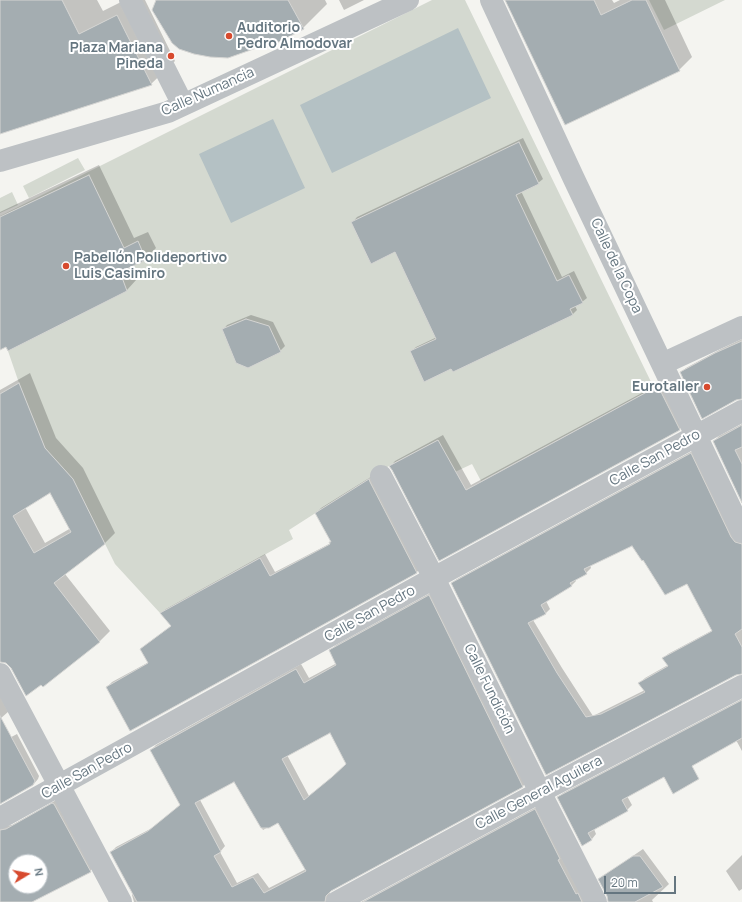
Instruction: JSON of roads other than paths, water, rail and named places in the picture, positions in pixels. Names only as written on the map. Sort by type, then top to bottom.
[{"type":"street","points":[[130,0],[183,105]]},
{"type":"street","name":"Calle Numancia","points":[[0,161],[168,112],[408,0]]},
{"type":"street","name":"Calle de la Copa","points":[[491,0],[574,179],[742,532]]},
{"type":"street","points":[[662,364],[742,327]]},
{"type":"street","name":"Calle San Pedro","points":[[0,818],[434,578],[742,411]]},
{"type":"street","name":"Calle Fundición","points":[[381,476],[434,578],[596,902]]},
{"type":"street","points":[[0,674],[121,902]]},
{"type":"street","name":"Calle General Aguilera","points":[[337,902],[540,792],[742,686]]},
{"type":"place","name":"Auditorio Pedro Almodovar","points":[[229,36]]},
{"type":"place","name":"Plaza Mariana Pineda","points":[[171,56]]},
{"type":"place","name":"Pabellón Polideportivo Luis Casimiro","points":[[66,266]]},
{"type":"place","name":"Eurotaller","points":[[707,387]]}]
